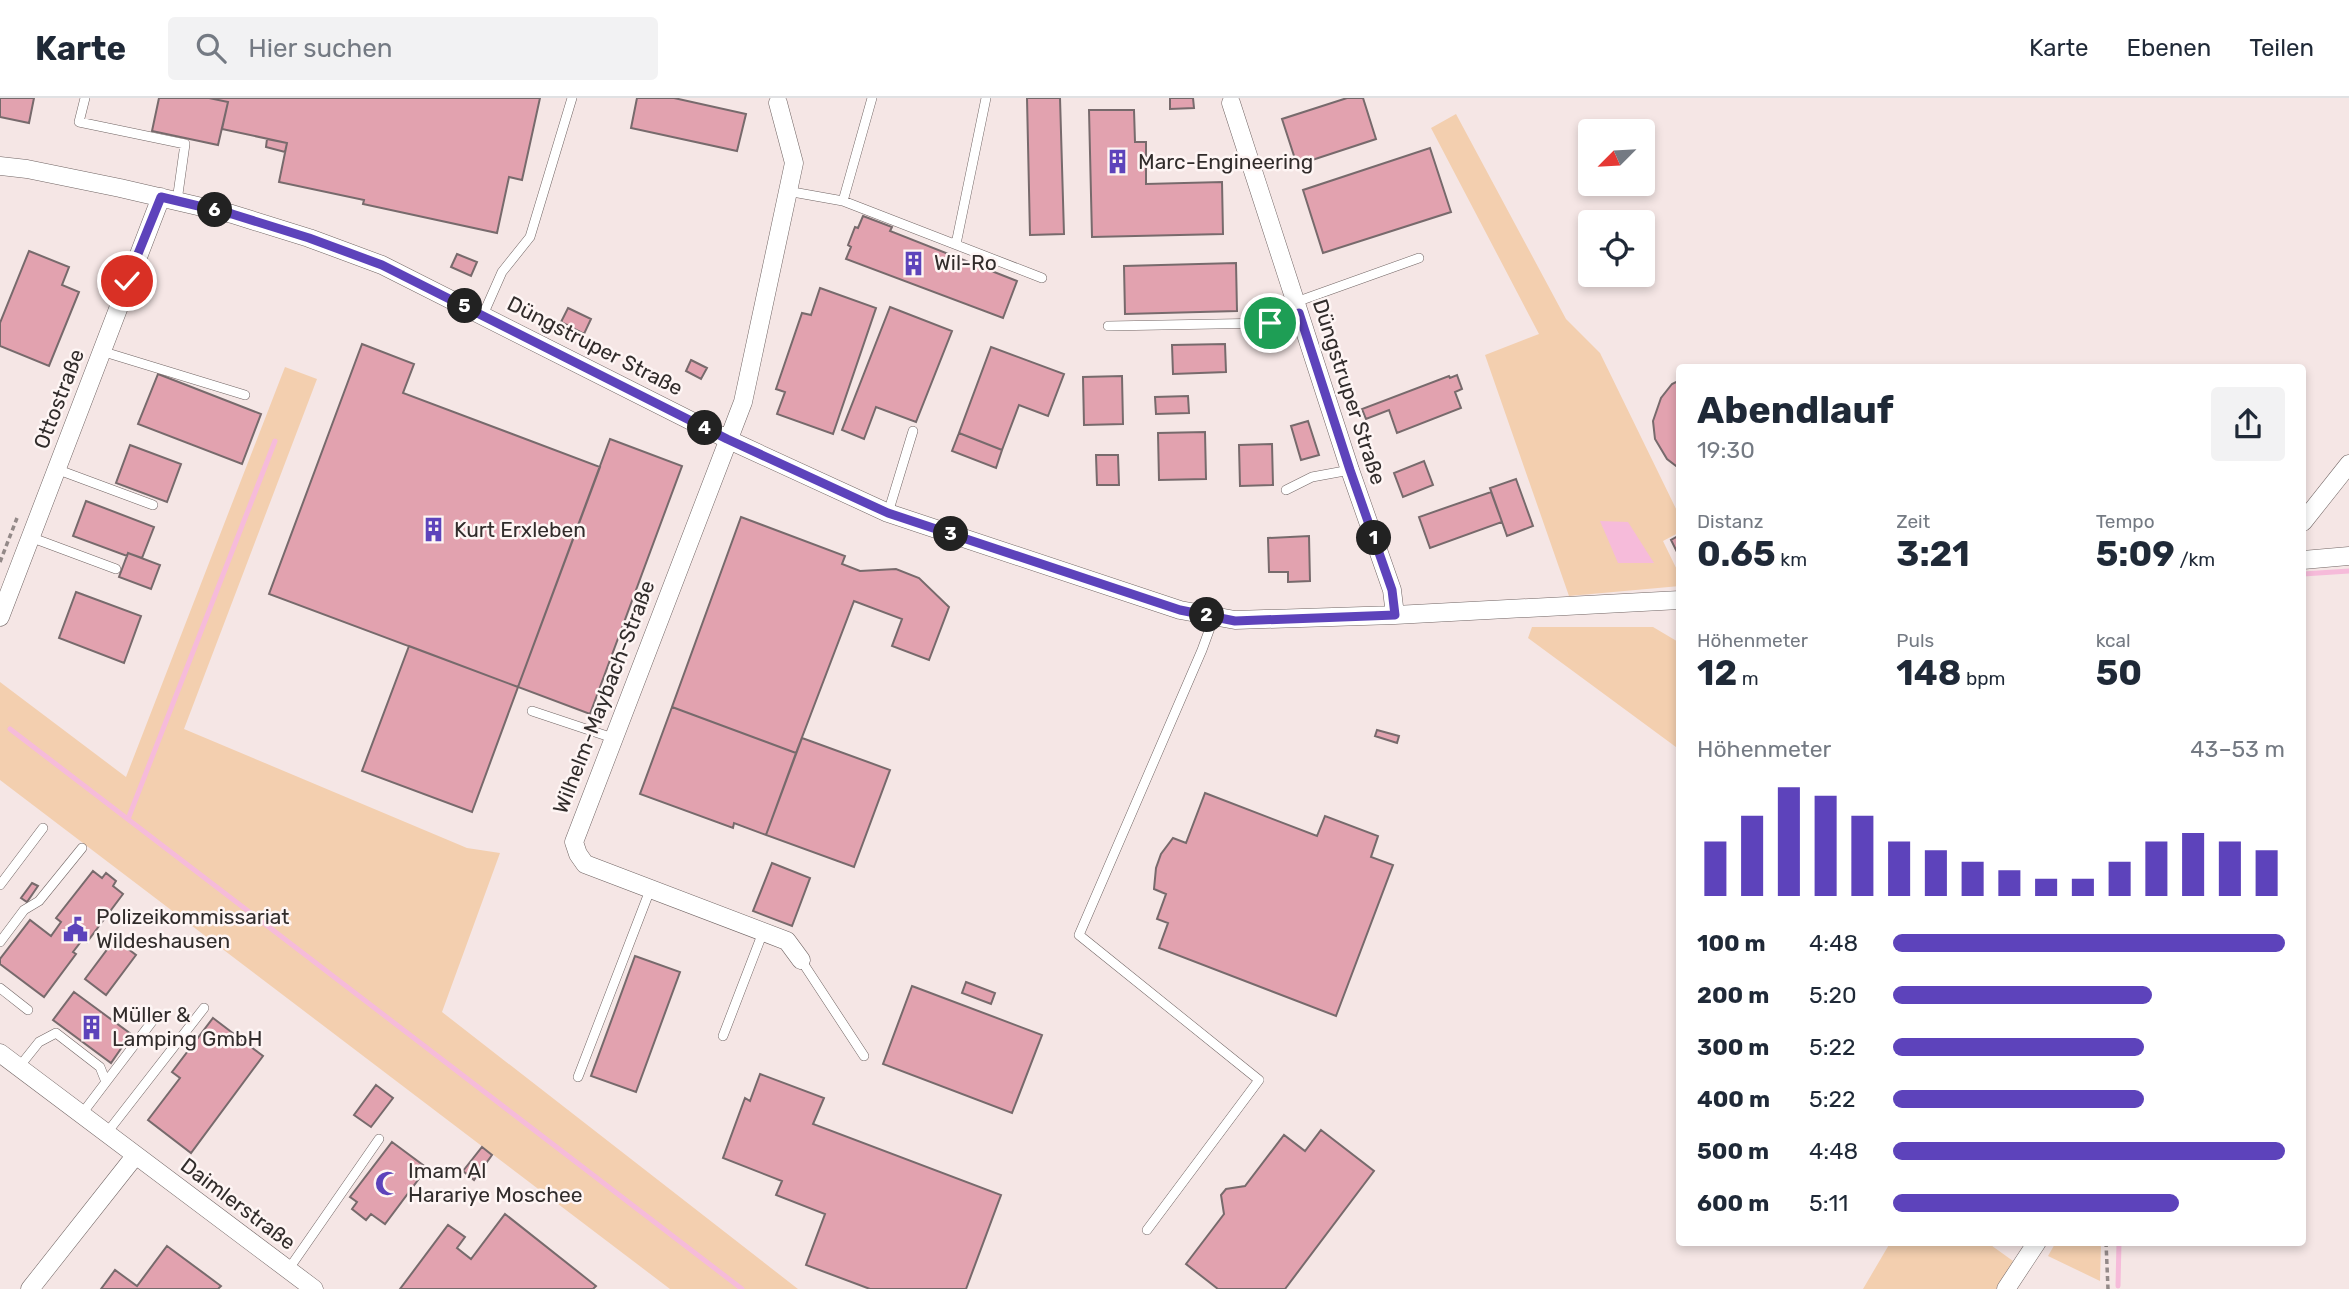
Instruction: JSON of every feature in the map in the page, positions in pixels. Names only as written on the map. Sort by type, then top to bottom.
[{"type":"street","points":[[727,439],[743,402],[793,163],[781,101]]},
{"type":"street","name":"Düngstruper Straße","points":[[1230,101],[1350,470],[1392,590],[1395,615]]},
{"type":"street","name":"Düngstruper Straße","points":[[0,166],[27,169],[169,199],[309,238],[382,265],[727,439],[888,513],[1180,610],[1235,621],[1676,600]]},
{"type":"street","name":"Ottostraße","points":[[0,617],[101,351],[169,199]]},
{"type":"street","name":"Wilhelm-Maybach-Straße","points":[[727,439],[574,842],[585,864],[787,941],[801,960]]},
{"type":"street","points":[[2306,518],[2349,464]]},
{"type":"street","points":[[2306,561],[2349,556]]},
{"type":"street","name":"Daimlerstraße","points":[[0,1053],[314,1289]]},
{"type":"street","points":[[30,1289],[135,1156]]},
{"type":"street","points":[[2006,1289],[2034,1246]]},
{"type":"lane","points":[[85,98],[79,122],[185,144],[169,199]]},
{"type":"lane","points":[[483,315],[502,272],[530,237],[572,98]]},
{"type":"lane","points":[[843,201],[872,98]]},
{"type":"lane","points":[[956,244],[986,98]]},
{"type":"lane","points":[[788,191],[843,201],[1042,278]]},
{"type":"lane","points":[[1108,326],[1270,323],[1298,307],[1419,258]]},
{"type":"lane","points":[[101,351],[245,395]]},
{"type":"lane","points":[[888,513],[913,431]]},
{"type":"lane","points":[[56,469],[153,505]]},
{"type":"lane","points":[[1286,490],[1312,477],[1350,470]]},
{"type":"lane","points":[[30,537],[116,569]]},
{"type":"lane","points":[[1147,1230],[1259,1080],[1079,935],[1214,617]]},
{"type":"lane","points":[[532,710],[613,738]]},
{"type":"lane","points":[[0,885],[43,828]]},
{"type":"lane","points":[[0,942],[24,910],[39,901],[82,848]]},
{"type":"lane","points":[[578,1077],[650,890]]},
{"type":"lane","points":[[723,1036],[763,932]]},
{"type":"lane","points":[[801,960],[864,1056]]},
{"type":"lane","points":[[0,988],[27,1010]]},
{"type":"lane","points":[[106,1134],[204,1008]]},
{"type":"lane","points":[[81,1115],[154,1019]]},
{"type":"lane","points":[[19,1067],[39,1042],[56,1033],[100,1067],[106,1082]]},
{"type":"lane","points":[[288,1270],[379,1139]]},
{"type":"path","points":[[0,562],[17,519]]},
{"type":"path","points":[[2106,1246],[2108,1289]]},
{"type":"shaded area","points":[[1456,114],[1566,319],[1600,353],[1676,509],[1676,534],[1663,541],[1676,568],[1676,586],[1569,596],[1485,355],[1539,334],[1431,128]]},
{"type":"shaded area","points":[[285,367],[317,379],[184,729],[467,848],[500,853],[442,1012],[798,1289],[670,1289],[0,780],[0,682],[126,777]]},
{"type":"shaded area","points":[[1600,521],[1628,522],[1654,563],[1618,563]]},
{"type":"shaded area","points":[[1532,627],[1653,627],[1676,641],[1676,747],[1528,638]]},
{"type":"shaded area","points":[[1888,1246],[1992,1246],[2013,1261],[1996,1289],[1863,1289]]},
{"type":"shaded area","points":[[2054,1246],[2101,1246],[2100,1281],[2048,1256]]},
{"type":"building","points":[[0,98],[34,98],[29,123],[0,117]]},
{"type":"building","points":[[159,98],[209,98],[228,102],[218,145],[152,131]]},
{"type":"building","points":[[209,98],[540,98],[522,180],[509,177],[497,233],[363,204],[364,200],[279,182],[287,143],[222,129],[228,102]]},
{"type":"building","points":[[637,98],[674,98],[746,114],[737,151],[631,128]]},
{"type":"building","points":[[1027,98],[1060,98],[1064,234],[1030,235]]},
{"type":"building","points":[[1170,98],[1193,98],[1194,108],[1170,109]]},
{"type":"building","points":[[1347,98],[1363,98],[1376,139],[1297,165],[1282,119]]},
{"type":"building","name":"Marc-Engineering","points":[[1089,110],[1134,110],[1135,142],[1146,142],[1146,184],[1222,182],[1223,234],[1092,237]]},
{"type":"building","points":[[267,139],[287,143],[285,152],[266,147]]},
{"type":"building","points":[[1430,148],[1451,212],[1323,253],[1303,190]]},
{"type":"building","name":"Wil-Ro","points":[[863,216],[892,227],[890,231],[1017,281],[1003,318],[846,259],[855,227],[858,228]]},
{"type":"building","points":[[29,251],[69,267],[62,285],[79,292],[49,366],[0,346],[0,323]]},
{"type":"building","points":[[457,254],[477,262],[471,276],[451,267]]},
{"type":"building","points":[[1236,263],[1237,311],[1125,314],[1124,266]]},
{"type":"building","points":[[820,288],[876,308],[833,434],[777,414],[785,392],[776,389],[802,313],[811,315]]},
{"type":"building","points":[[890,307],[952,331],[916,422],[876,407],[864,439],[842,430]]},
{"type":"building","points":[[568,308],[591,319],[584,334],[561,322]]},
{"type":"building","name":"Kurt Erxleben","points":[[362,344],[414,364],[403,393],[600,467],[518,687],[269,594]]},
{"type":"building","points":[[1225,344],[1226,372],[1173,374],[1172,345]]},
{"type":"building","points":[[991,347],[1064,374],[1048,416],[1019,405],[1002,450],[959,433]]},
{"type":"building","points":[[691,360],[707,368],[701,379],[686,371]]},
{"type":"building","points":[[158,374],[261,414],[242,464],[138,424]]},
{"type":"building","points":[[1457,375],[1462,389],[1455,392],[1461,408],[1397,433],[1389,410],[1366,419],[1362,409]]},
{"type":"building","points":[[1122,376],[1123,424],[1084,425],[1083,377]]},
{"type":"building","points":[[1676,382],[1676,466],[1667,459],[1655,439],[1653,421],[1661,398]]},
{"type":"building","points":[[1188,396],[1189,413],[1156,414],[1155,397]]},
{"type":"building","points":[[1308,421],[1319,455],[1301,460],[1291,426]]},
{"type":"building","points":[[1205,432],[1206,479],[1159,480],[1158,433]]},
{"type":"building","points":[[959,433],[1002,450],[996,468],[952,451]]},
{"type":"building","points":[[610,439],[682,466],[590,714],[518,687]]},
{"type":"building","points":[[1272,444],[1273,485],[1240,486],[1239,445]]},
{"type":"building","points":[[130,445],[181,464],[167,502],[116,483]]},
{"type":"building","points":[[1096,455],[1118,455],[1119,485],[1097,485]]},
{"type":"building","points":[[1424,461],[1433,485],[1403,497],[1394,473]]},
{"type":"building","points":[[1516,479],[1533,526],[1507,536],[1490,488]]},
{"type":"building","points":[[1491,492],[1502,522],[1430,548],[1419,517]]},
{"type":"building","points":[[86,501],[154,527],[142,558],[128,553],[127,556],[73,536]]},
{"type":"building","points":[[741,517],[845,556],[842,564],[860,571],[896,569],[919,578],[949,607],[929,660],[892,646],[902,619],[854,601],[796,753],[672,707]]},
{"type":"building","points":[[1309,536],[1310,581],[1288,582],[1288,572],[1269,572],[1268,538]]},
{"type":"building","points":[[1676,537],[1676,550],[1671,540]]},
{"type":"building","points":[[128,553],[160,565],[151,589],[119,577]]},
{"type":"building","points":[[76,592],[141,616],[124,663],[59,638]]},
{"type":"building","points":[[409,646],[518,687],[472,812],[362,771]]},
{"type":"building","points":[[672,707],[796,753],[766,835],[734,823],[733,828],[640,794]]},
{"type":"building","points":[[1377,730],[1399,736],[1397,743],[1375,736]]},
{"type":"building","points":[[802,738],[890,770],[854,867],[766,835]]},
{"type":"building","points":[[1205,793],[1317,836],[1325,816],[1378,836],[1371,857],[1393,865],[1336,1016],[1159,948],[1168,923],[1157,919],[1166,894],[1154,889],[1156,868],[1161,854],[1173,838],[1186,843]]},
{"type":"building","points":[[772,863],[810,878],[792,926],[753,911]]},
{"type":"building","name":"Polizeikommissariat Wildeshausen","points":[[93,871],[102,878],[106,873],[116,881],[113,886],[123,894],[87,942],[83,939],[73,952],[76,954],[44,997],[0,964],[0,959],[30,920],[51,936],[61,922],[56,918]]},
{"type":"building","points":[[32,883],[38,886],[27,902],[21,898]]},
{"type":"building","points":[[115,939],[136,955],[106,995],[85,979]]},
{"type":"building","points":[[635,956],[680,972],[636,1092],[591,1076]]},
{"type":"building","points":[[966,982],[995,993],[991,1004],[962,993]]},
{"type":"building","points":[[912,986],[1042,1035],[1012,1113],[883,1064]]},
{"type":"building","name":"Müller & Lamping GmbH","points":[[74,992],[131,1034],[111,1063],[53,1020]]},
{"type":"building","points":[[213,1018],[263,1056],[191,1153],[148,1120],[180,1078],[172,1072]]},
{"type":"building","points":[[760,1074],[824,1098],[813,1124],[1001,1195],[966,1289],[870,1289],[806,1265],[825,1214],[776,1195],[782,1181],[723,1158],[745,1098],[750,1101]]},
{"type":"building","points":[[376,1085],[393,1098],[371,1127],[354,1115]]},
{"type":"building","points":[[1321,1130],[1374,1171],[1285,1289],[1218,1289],[1186,1264],[1224,1214],[1221,1195],[1226,1189],[1245,1186],[1284,1135],[1305,1151]]},
{"type":"building","name":"Imam Al Harariye Moschee","points":[[392,1142],[427,1168],[385,1224],[371,1214],[366,1220],[352,1209],[357,1202],[350,1197]]},
{"type":"building","points":[[482,1147],[492,1155],[474,1180],[463,1171]]},
{"type":"building","points":[[505,1214],[596,1286],[593,1289],[400,1289],[448,1225],[465,1237],[457,1248],[471,1259]]},
{"type":"building","points":[[167,1246],[221,1286],[218,1289],[101,1289],[115,1270],[137,1286]]},
{"type":"waterway","points":[[128,819],[275,441]]},
{"type":"waterway","points":[[2306,574],[2349,571]]},
{"type":"waterway","points":[[10,729],[742,1289]]},
{"type":"waterway","points":[[2118,1286],[2119,1246]]},
{"type":"place","name":"Marc-Engineering","points":[[1118,162]]},
{"type":"place","name":"Wil-Ro","points":[[914,263]]},
{"type":"place","name":"Kurt Erxleben","points":[[434,530]]},
{"type":"place","name":"Polizeikommissariat Wildeshausen","points":[[76,929]]},
{"type":"place","name":"Müller & Lamping GmbH","points":[[92,1027]]},
{"type":"place","name":"Imam Al Harariye Moschee","points":[[388,1183]]},
{"type":"route","points":[[127,281],[161,197],[232,214],[382,265],[727,439],[888,513],[1180,610],[1235,621],[1395,615],[1392,590],[1299,313],[1270,323]]}]
